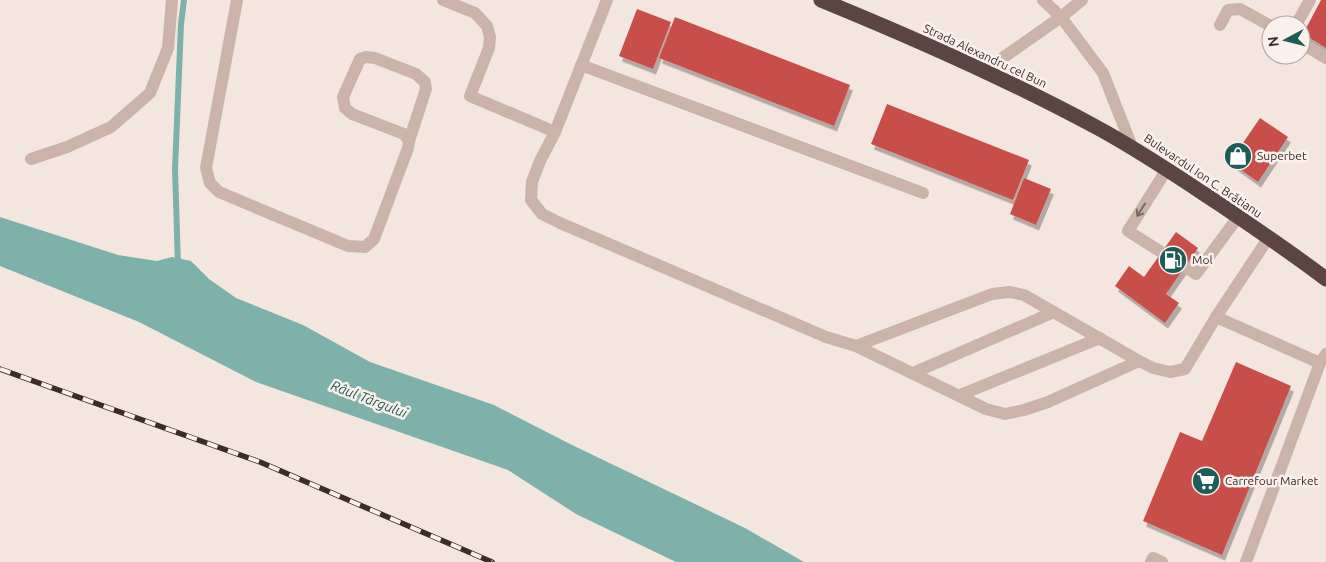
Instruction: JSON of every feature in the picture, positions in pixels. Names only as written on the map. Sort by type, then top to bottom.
[{"type":"highway","name":"Strada Alexandru cel Bun","points":[[821,0],[1038,96],[1132,148]]},
{"type":"highway","name":"Bulevardul Ion C. Brătianu","points":[[1132,148],[1269,237],[1326,279]]},
{"type":"street","points":[[31,159],[67,147],[111,127],[150,93],[168,48],[172,0]]},
{"type":"street","points":[[237,0],[206,168],[210,183],[219,192],[348,246],[364,247],[374,238],[408,148],[426,90],[425,82],[416,74],[375,58],[366,57],[360,59],[343,98],[344,108],[352,114],[404,134],[409,141]]},
{"type":"street","points":[[442,0],[474,13],[488,26],[489,48],[470,96],[555,132]]},
{"type":"street","points":[[607,0],[555,132],[540,161],[532,182],[531,200],[542,214],[826,337],[856,346],[986,408],[1005,414],[1048,402],[1139,361]]},
{"type":"street","name":"Bulevardul Ion C. Brătianu","points":[[1043,0],[1061,17],[1103,73],[1132,148]]},
{"type":"street","points":[[984,71],[1082,0]]},
{"type":"street","points":[[1302,15],[1310,0]]},
{"type":"street","points":[[1220,25],[1228,10],[1240,9],[1261,21]]},
{"type":"street","points":[[1311,49],[1326,58]]},
{"type":"street","points":[[581,65],[923,193]]},
{"type":"street","points":[[1167,169],[1128,231],[1196,274],[1238,217]]},
{"type":"street","points":[[856,346],[992,294],[1010,292],[1024,295],[1153,368],[1170,372],[1185,369],[1216,317],[1269,237]]},
{"type":"street","points":[[912,373],[1054,312]]},
{"type":"street","points":[[1216,317],[1323,359],[1246,562]]},
{"type":"street","points":[[960,396],[1100,338]]},
{"type":"street","points":[[1152,562],[1153,558],[1162,562]]},
{"type":"water","name":"Râul Târgului","points":[[0,217],[118,255],[157,261],[172,257],[191,261],[209,279],[236,298],[303,325],[370,362],[494,405],[572,445],[745,528],[804,562],[676,562],[576,514],[508,470],[256,382],[139,322],[0,266]]},
{"type":"building","points":[[1321,0],[1326,0],[1326,48],[1311,39],[1311,19]]},
{"type":"building","points":[[637,9],[671,22],[653,69],[619,56]]},
{"type":"building","points":[[675,17],[850,85],[834,126],[659,58]]},
{"type":"building","points":[[887,104],[1029,160],[1013,200],[871,144]]},
{"type":"building","points":[[1260,118],[1288,137],[1258,182],[1230,162]]},
{"type":"building","points":[[1024,178],[1051,189],[1036,225],[1010,214]]},
{"type":"building","points":[[1176,232],[1198,248],[1166,294],[1179,303],[1165,323],[1115,286],[1129,266],[1144,277]]},
{"type":"building","name":"Carrefour Market","points":[[1236,362],[1291,386],[1222,555],[1143,521],[1180,432],[1202,441]]},
{"type":"waterway","points":[[178,266],[175,169],[181,24],[184,0]]},
{"type":"railway","points":[[0,369],[260,462],[492,562]]},
{"type":"place","name":"Superbet","points":[[1238,156]]},
{"type":"place","name":"Mol","points":[[1173,260]]},
{"type":"place","name":"Carrefour Market","points":[[1206,481]]}]
